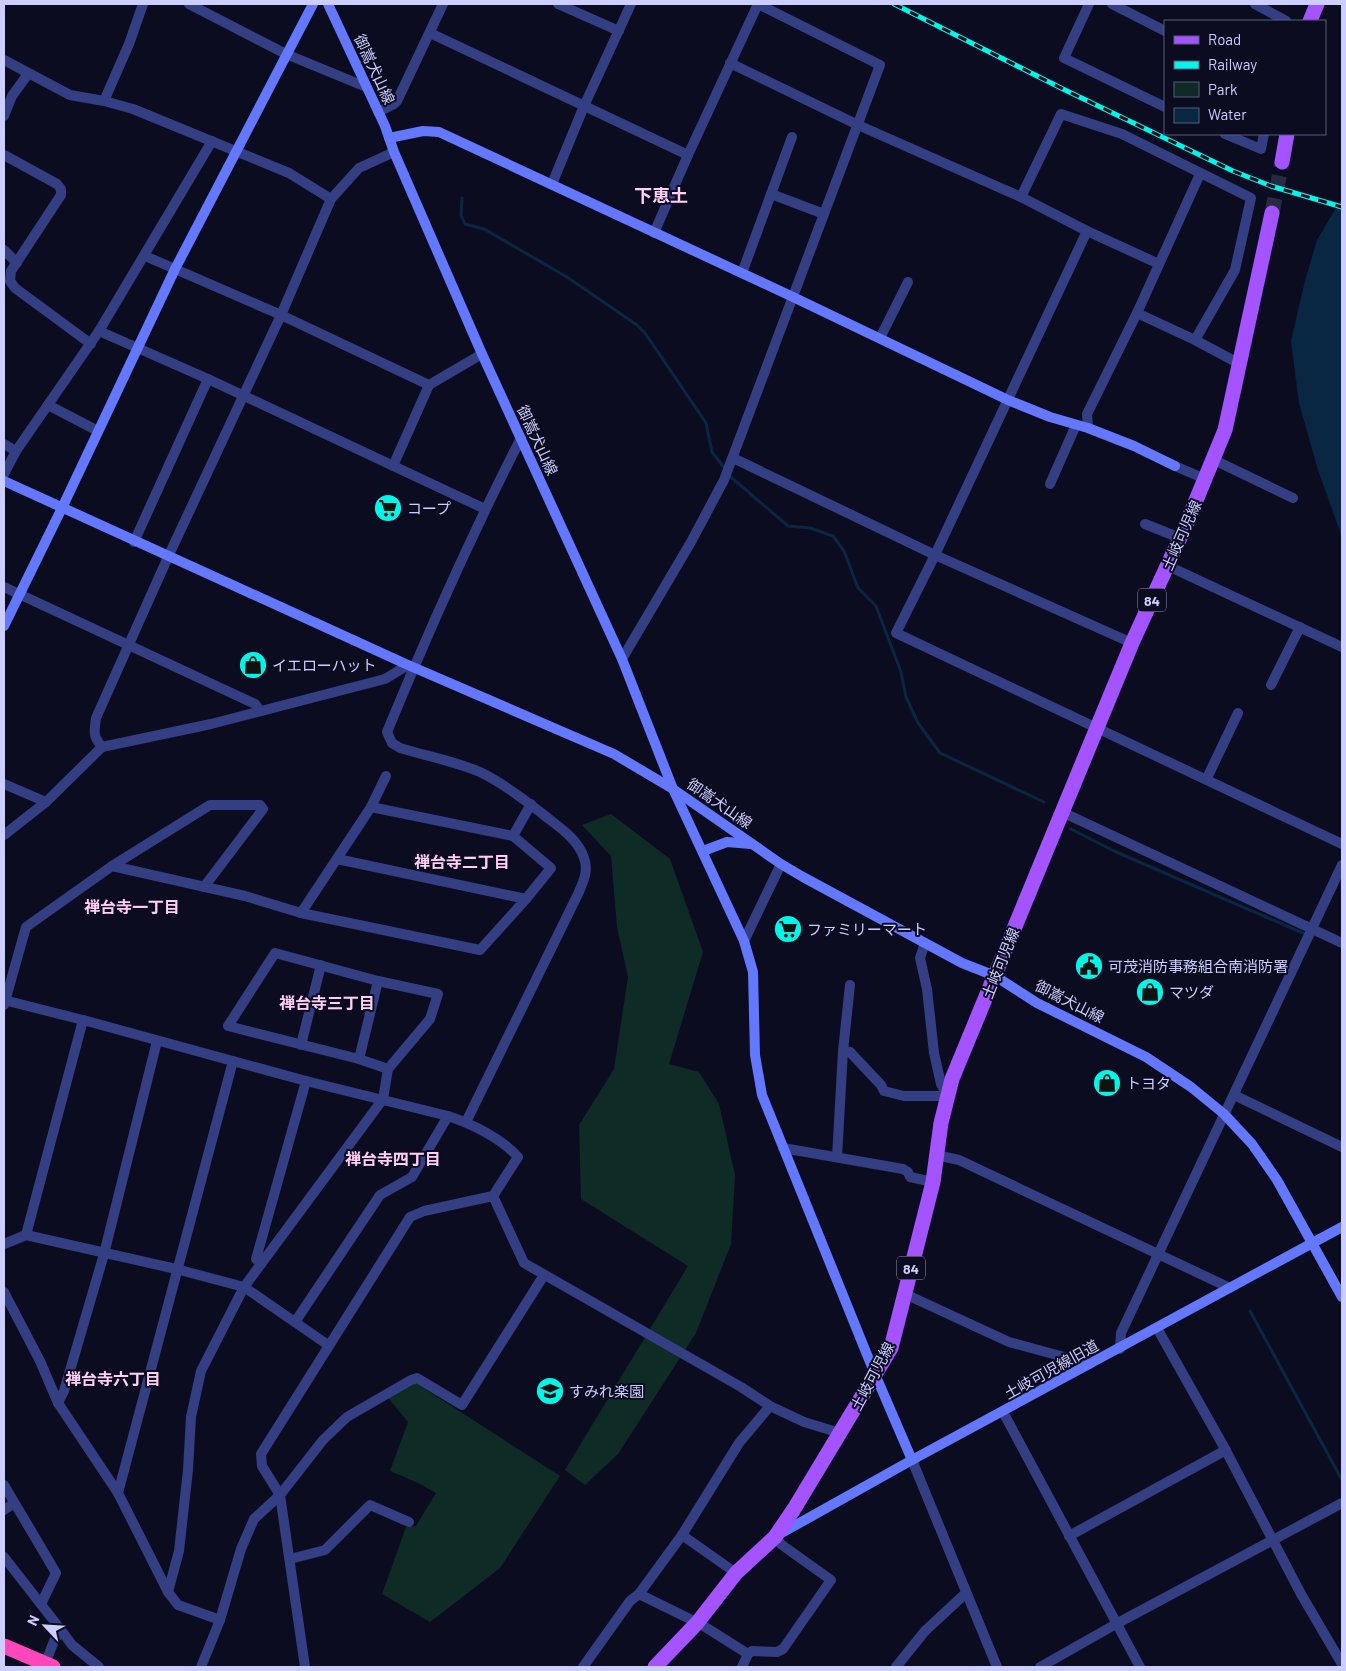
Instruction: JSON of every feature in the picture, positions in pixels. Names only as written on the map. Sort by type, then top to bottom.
[{"type":"highway","points":[[4,1646],[49,1665]]},
{"type":"main road","points":[[1310,20],[1317,4]]},
{"type":"main road","points":[[1282,162],[1287,135]]},
{"type":"main road","name":"土岐可児線","points":[[655,1667],[697,1623],[736,1573],[775,1537],[876,1376],[890,1348],[933,1182],[941,1123],[952,1079],[1096,728],[1132,643],[1168,566],[1225,430],[1272,213]]},
{"type":"street","points":[[104,101],[129,44],[143,4]]},
{"type":"street","points":[[189,4],[286,54],[366,87]]},
{"type":"street","points":[[4,626],[175,269],[313,4]]},
{"type":"street","name":"御嵩犬山線","points":[[328,4],[378,112],[482,354],[622,659],[673,789],[781,864],[962,962],[995,976],[1037,1003],[1154,1062],[1192,1088],[1224,1114],[1252,1144],[1277,1180],[1342,1297]]},
{"type":"street","points":[[378,112],[397,101],[443,4]]},
{"type":"street","points":[[558,4],[619,31]]},
{"type":"street","points":[[552,184],[584,106],[631,4]]},
{"type":"street","points":[[622,659],[691,542],[724,480],[880,65],[758,4],[688,154],[654,233]]},
{"type":"street","points":[[1089,4],[1064,58],[1164,108]]},
{"type":"street","points":[[1112,4],[1164,30]]},
{"type":"street","points":[[1255,4],[1284,20]]},
{"type":"street","points":[[430,33],[688,154]]},
{"type":"street","points":[[4,60],[70,95],[104,101],[133,109],[289,173],[332,199]]},
{"type":"street","points":[[730,63],[858,125],[1021,196],[1087,231],[1159,264]]},
{"type":"street","points":[[4,116],[12,96],[28,74]]},
{"type":"street","points":[[1021,196],[1061,114],[1122,134],[1251,198],[1235,270],[1195,340]]},
{"type":"street","points":[[389,138],[423,131],[439,132],[793,297],[1008,400],[1050,417],[1088,428],[1134,446],[1205,479]]},
{"type":"street","points":[[1227,135],[1261,149],[1264,135]]},
{"type":"street","points":[[742,273],[792,137]]},
{"type":"street","points":[[4,474],[16,451],[99,332],[212,141]]},
{"type":"street","points":[[102,747],[94,739],[96,718],[168,557],[281,315],[332,199],[359,168],[394,152]]},
{"type":"street","points":[[4,155],[61,188],[61,196],[11,271],[10,281],[15,288],[90,344]]},
{"type":"street","points":[[1088,428],[1087,414],[1137,314],[1200,174]]},
{"type":"street","points":[[771,194],[824,214]]},
{"type":"street","points":[[1087,231],[935,555],[896,632],[1096,728],[1207,778],[1342,844]]},
{"type":"street","points":[[4,250],[17,263]]},
{"type":"street","points":[[145,256],[281,315],[429,385]]},
{"type":"street","points":[[880,338],[908,282]]},
{"type":"street","points":[[1137,314],[1195,340],[1238,363]]},
{"type":"street","points":[[99,332],[208,379],[485,509]]},
{"type":"street","points":[[393,466],[429,385],[482,354]]},
{"type":"street","points":[[134,542],[208,379]]},
{"type":"street","points":[[48,405],[98,431]]},
{"type":"street","points":[[1050,484],[1076,426]]},
{"type":"street","points":[[466,1122],[586,874],[585,858],[577,844],[564,831],[531,804],[502,784],[465,766],[400,748],[392,743],[387,732],[411,666],[520,438]]},
{"type":"street","points":[[4,444],[16,451]]},
{"type":"street","points":[[733,458],[935,555],[1132,643]]},
{"type":"street","points":[[1212,459],[1294,498]]},
{"type":"street","points":[[4,481],[134,542],[411,666],[614,754],[673,789],[744,941],[753,972],[755,1055],[762,1095],[876,1376],[998,1667]]},
{"type":"street","points":[[1145,524],[1180,538]]},
{"type":"street","points":[[1168,566],[1342,647]]},
{"type":"street","points":[[4,587],[255,704],[260,711]]},
{"type":"street","points":[[1271,686],[1300,627]]},
{"type":"street","points":[[4,836],[46,802],[102,747],[211,724],[385,679],[411,666]]},
{"type":"street","points":[[1207,778],[1238,713]]},
{"type":"street","points":[[301,913],[338,859],[370,807],[386,776]]},
{"type":"street","points":[[4,784],[46,802]]},
{"type":"street","points":[[513,836],[531,804]]},
{"type":"street","points":[[204,887],[263,809],[260,806],[210,805],[112,866],[26,927],[4,1002],[83,1020],[306,1081],[448,1116],[466,1122],[510,1148],[518,1157],[493,1196],[424,1211],[410,1217],[261,1454],[262,1466],[280,1495],[306,1667]]},
{"type":"street","points":[[112,866],[245,896],[301,913],[480,950],[551,868],[513,836],[370,807]]},
{"type":"street","points":[[1062,812],[1342,943]]},
{"type":"street","points":[[703,852],[727,842],[752,844]]},
{"type":"street","points":[[338,859],[526,899]]},
{"type":"street","points":[[744,941],[781,864]]},
{"type":"street","points":[[1120,1348],[1121,1333],[1342,865]]},
{"type":"street","points":[[925,942],[920,958],[927,989],[934,1053],[941,1084],[948,1096]]},
{"type":"street","points":[[168,1592],[179,1551],[188,1470],[191,1416],[201,1371],[244,1286],[383,1099],[388,1069],[430,1019],[438,994],[378,981],[275,953],[228,1026],[358,1059],[388,1069]]},
{"type":"street","points":[[301,1045],[321,965]]},
{"type":"street","points":[[358,1059],[378,981]]},
{"type":"street","points":[[837,1157],[843,1050],[850,986]]},
{"type":"street","points":[[26,1235],[83,1020]]},
{"type":"street","points":[[58,1403],[64,1391],[104,1254],[157,1040]]},
{"type":"street","points":[[843,1050],[850,1052],[881,1085],[884,1091],[904,1096],[948,1096]]},
{"type":"street","points":[[118,1493],[176,1269],[233,1061]]},
{"type":"street","points":[[261,1264],[256,1260],[306,1081]]},
{"type":"street","points":[[1234,1095],[1342,1146]]},
{"type":"street","points":[[295,1322],[380,1195],[412,1177],[448,1116]]},
{"type":"street","points":[[783,1148],[903,1168],[910,1177],[933,1182]]},
{"type":"street","points":[[936,1155],[959,1160],[1230,1288]]},
{"type":"street","points":[[493,1196],[524,1263],[741,1387],[770,1406],[804,1422],[840,1433]]},
{"type":"street","name":"土岐可児線旧道","points":[[775,1537],[912,1460],[1342,1227]]},
{"type":"street","points":[[4,1244],[26,1235],[244,1286],[328,1345]]},
{"type":"street","points":[[202,1667],[220,1620],[241,1549],[254,1519],[280,1495],[323,1440],[347,1417],[411,1380],[417,1378],[462,1404],[544,1275]]},
{"type":"street","points":[[4,1292],[40,1361],[58,1403],[118,1493],[168,1592],[178,1605],[220,1620]]},
{"type":"street","points":[[905,1294],[1009,1342],[1090,1364]]},
{"type":"street","points":[[1157,1328],[1226,1450],[1301,1594],[1342,1664]]},
{"type":"street","points":[[583,1667],[630,1601],[639,1594],[682,1535],[739,1443],[770,1406]]},
{"type":"street","points":[[1002,1412],[1140,1667]]},
{"type":"street","points":[[1069,1536],[1226,1450]]},
{"type":"street","points":[[4,1485],[56,1573],[41,1604]]},
{"type":"street","points":[[4,1510],[14,1503]]},
{"type":"street","points":[[290,1559],[325,1550],[370,1504],[409,1522]]},
{"type":"street","points":[[1040,1667],[1116,1624],[1342,1504]]},
{"type":"street","points":[[682,1535],[736,1573]]},
{"type":"street","points":[[742,1667],[748,1654],[752,1651],[777,1652],[782,1648],[831,1580],[782,1545],[775,1537]]},
{"type":"street","points":[[4,1558],[72,1645],[99,1667]]},
{"type":"street","points":[[639,1594],[697,1623],[748,1654]]},
{"type":"street","points":[[896,1667],[925,1631],[966,1594]]},
{"type":"street","points":[[49,1665],[54,1641],[61,1630]]},
{"type":"green space","points":[[611,814],[670,859],[703,952],[669,1064],[699,1072],[719,1104],[735,1175],[731,1244],[696,1333],[618,1454],[585,1485],[565,1470],[688,1266],[581,1199],[579,1125],[614,1069],[628,977],[617,927],[611,856],[582,825]]},
{"type":"green space","points":[[411,1380],[560,1476],[500,1568],[430,1622],[382,1594],[406,1527],[416,1526],[436,1493],[390,1471],[408,1422],[385,1394]]},
{"type":"water","points":[[1342,198],[1342,537],[1318,470],[1299,403],[1291,341],[1317,240]]},
{"type":"waterway","points":[[462,198],[461,215],[465,224],[484,229],[567,277],[637,325],[645,333],[706,423],[712,452],[732,478],[788,526],[810,528],[833,536],[844,551],[858,588],[876,606],[901,672],[906,697],[918,723],[940,753],[1044,802]]},
{"type":"waterway","points":[[1071,829],[1114,851],[1303,933]]},
{"type":"waterway","points":[[1250,1311],[1342,1480]]},
{"type":"tunnel","points":[[1272,213],[1282,162]]},
{"type":"railway","points":[[894,4],[1063,89],[1233,171],[1271,186],[1342,207]]},
{"type":"place","name":"コープ","points":[[388,508]]},
{"type":"place","name":"イエローハット","points":[[253,665]]},
{"type":"place","name":"ファミリーマート","points":[[788,929]]},
{"type":"place","name":"可茂消防事務組合南消防署","points":[[1089,966]]},
{"type":"place","name":"マツダ","points":[[1150,992]]},
{"type":"place","name":"トヨタ","points":[[1107,1083]]},
{"type":"place","name":"すみれ楽園","points":[[550,1391]]},
{"type":"district","name":"下恵土","points":[[661,195]]},
{"type":"district","name":"禅台寺二丁目","points":[[462,861]]},
{"type":"district","name":"禅台寺一丁目","points":[[132,906]]},
{"type":"district","name":"禅台寺三丁目","points":[[327,1002]]},
{"type":"district","name":"禅台寺四丁目","points":[[393,1158]]},
{"type":"district","name":"禅台寺六丁目","points":[[113,1378]]}]
